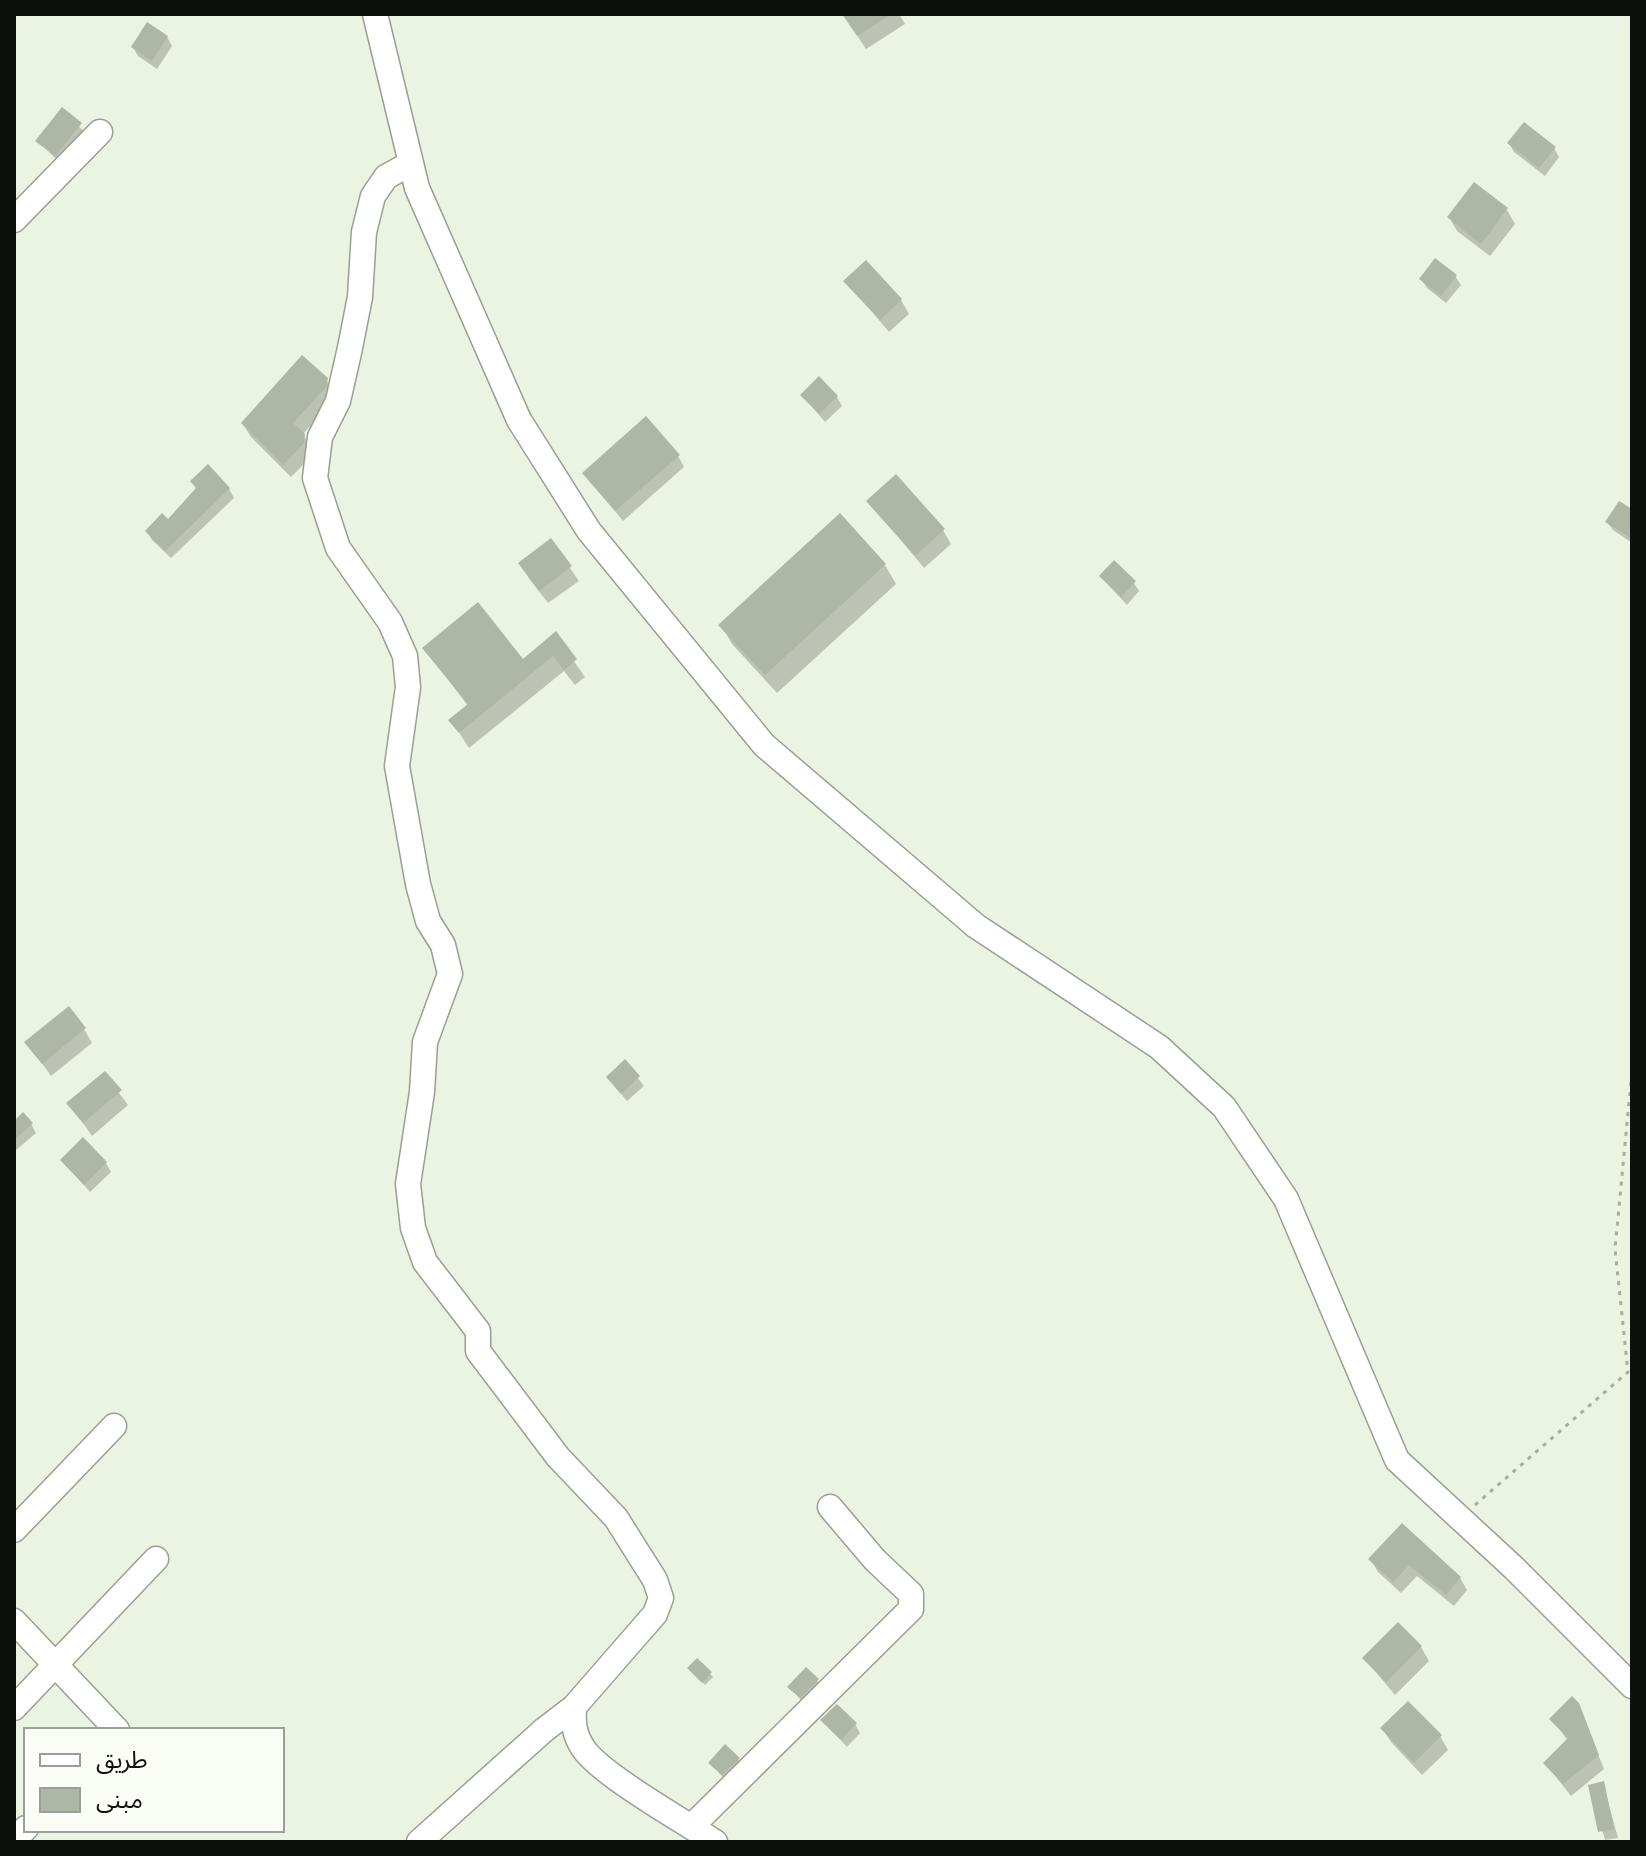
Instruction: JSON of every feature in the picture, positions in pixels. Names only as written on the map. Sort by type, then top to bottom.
[{"type":"street","points":[[375,14],[417,188],[519,420],[589,531],[764,745],[976,926],[1159,1047],[1224,1107],[1286,1199],[1397,1460],[1632,1686]]},
{"type":"street","points":[[14,220],[100,132]]},
{"type":"street","points":[[411,163],[386,177],[373,196],[364,232],[360,297],[350,348],[338,401],[320,437],[315,478],[338,548],[390,622],[405,656],[408,687],[397,766],[418,884],[428,921],[443,945],[450,974],[425,1042],[422,1092],[408,1184],[413,1228],[425,1262],[478,1331],[478,1351],[558,1457],[616,1518],[655,1580],[661,1598],[655,1614],[574,1707],[419,1842]]},
{"type":"street","points":[[14,1530],[114,1426]]},
{"type":"street","points":[[692,1826],[911,1609],[911,1594],[875,1560],[830,1507]]},
{"type":"street","points":[[14,1708],[156,1559]]},
{"type":"street","points":[[14,1621],[116,1728]]},
{"type":"street","points":[[574,1707],[573,1726],[585,1751],[621,1780],[715,1842]]},
{"type":"path","points":[[1460,1518],[1628,1372],[1615,1249],[1632,1071]]},
{"type":"building","points":[[842,14],[891,14],[857,36]]},
{"type":"building","points":[[147,22],[168,36],[152,61],[131,47]]},
{"type":"building","points":[[62,107],[82,123],[55,156],[35,141]]},
{"type":"building","points":[[1524,122],[1556,147],[1539,168],[1507,143]]},
{"type":"building","points":[[1474,182],[1508,208],[1481,244],[1447,217]]},
{"type":"building","points":[[1435,258],[1457,275],[1441,296],[1419,279]]},
{"type":"building","points":[[866,260],[902,299],[880,320],[843,281]]},
{"type":"building","points":[[302,355],[328,378],[326,387],[293,423],[305,434],[304,443],[283,465],[241,423]]},
{"type":"building","points":[[819,376],[838,396],[819,414],[800,395]]},
{"type":"building","points":[[646,416],[680,455],[615,511],[582,473]]},
{"type":"building","points":[[208,464],[230,488],[165,551],[145,531],[162,513],[168,519],[196,488],[190,481]]},
{"type":"building","points":[[896,474],[945,529],[915,556],[866,501]]},
{"type":"building","points":[[1619,501],[1632,509],[1632,539],[1605,522]]},
{"type":"building","points":[[840,513],[886,564],[765,675],[718,625]]},
{"type":"building","points":[[551,538],[572,566],[539,591],[518,563]]},
{"type":"building","points":[[1114,560],[1136,581],[1121,597],[1099,576]]},
{"type":"building","points":[[478,602],[523,659],[556,631],[577,659],[564,670],[553,656],[459,733],[448,720],[468,704],[422,648]]},
{"type":"building","points":[[69,1006],[86,1028],[42,1064],[24,1042]]},
{"type":"building","points":[[625,1059],[640,1076],[621,1094],[606,1077]]},
{"type":"building","points":[[105,1071],[122,1090],[83,1123],[66,1103]]},
{"type":"building","points":[[23,1112],[33,1123],[14,1140],[14,1121]]},
{"type":"building","points":[[83,1137],[107,1162],[84,1185],[60,1160]]},
{"type":"building","points":[[1402,1523],[1461,1577],[1446,1595],[1409,1565],[1393,1582],[1368,1559]]},
{"type":"building","points":[[1398,1622],[1422,1646],[1386,1682],[1362,1658]]},
{"type":"building","points":[[697,1658],[712,1672],[702,1683],[687,1668]]},
{"type":"building","points":[[806,1667],[819,1679],[800,1698],[787,1687]]},
{"type":"building","points":[[1572,1696],[1579,1703],[1599,1755],[1563,1784],[1543,1763],[1568,1738],[1549,1719]]},
{"type":"building","points":[[1408,1701],[1442,1735],[1414,1763],[1380,1728]]},
{"type":"building","points":[[837,1704],[857,1723],[841,1740],[820,1720]]},
{"type":"building","points":[[725,1744],[740,1758],[722,1775],[708,1763]]},
{"type":"building","points":[[1604,1781],[1614,1829],[1598,1832],[1588,1785]]}]
